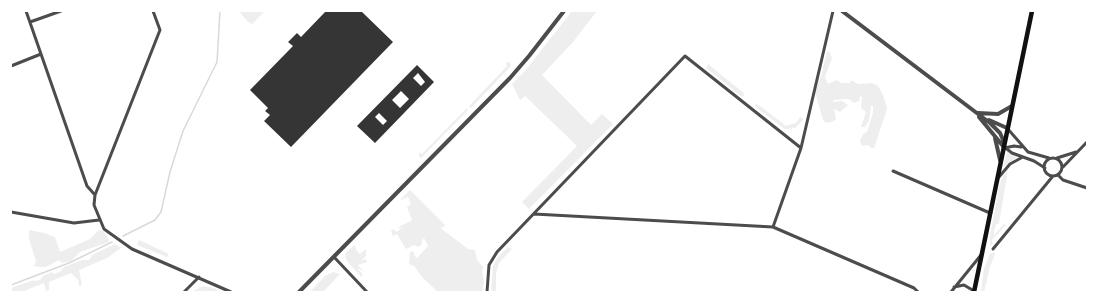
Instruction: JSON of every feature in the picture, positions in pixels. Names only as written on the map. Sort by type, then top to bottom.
[{"type":"main road","points":[[974,291],[1032,11]]},
{"type":"street","points":[[26,11],[87,186],[95,195]]},
{"type":"street","points":[[30,22],[61,11]]},
{"type":"street","points":[[153,11],[160,30],[95,195],[94,204],[99,220],[104,229],[126,245],[231,292]]},
{"type":"street","points":[[299,292],[510,78],[564,11]]},
{"type":"street","points":[[773,227],[800,148],[833,11]]},
{"type":"street","points":[[842,11],[998,130],[1004,146]]},
{"type":"street","points":[[11,66],[41,54]]},
{"type":"street","points":[[487,292],[488,273],[493,257],[508,239],[534,214],[685,56],[800,148]]},
{"type":"street","points":[[976,113],[998,114],[1012,106]]},
{"type":"street","points":[[976,113],[1007,128],[1023,148]]},
{"type":"street","points":[[976,113],[1004,146],[1021,158],[1034,161],[1044,168],[1048,174],[1053,176],[1058,175]]},
{"type":"street","points":[[994,135],[1000,160]]},
{"type":"street","points":[[1058,175],[1062,167],[1087,142]]},
{"type":"street","points":[[1004,146],[1023,148],[1037,155],[1050,158],[1056,158],[1078,151]]},
{"type":"street","points":[[996,180],[1010,164],[1021,158]]},
{"type":"street","points":[[1044,168],[1045,162],[1050,158]]},
{"type":"street","points":[[1056,158],[1061,162],[1062,167]]},
{"type":"street","points":[[893,171],[990,213]]},
{"type":"street","points":[[1058,175],[1062,180],[1087,188]]},
{"type":"street","points":[[993,249],[1053,176]]},
{"type":"street","points":[[11,212],[74,223],[99,220]]},
{"type":"street","points":[[534,214],[773,227],[914,288],[918,292]]},
{"type":"street","points":[[950,292],[981,255]]},
{"type":"street","points":[[334,257],[367,292]]},
{"type":"street","points":[[184,292],[200,277]]},
{"type":"street","points":[[954,287],[964,285],[974,291]]},
{"type":"shaded area","points":[[239,11],[265,11],[252,24],[247,21]]},
{"type":"shaded area","points":[[572,11],[597,11],[573,42],[542,75],[591,125],[602,114],[613,124],[529,209],[522,202],[577,146],[525,96],[520,100],[512,84],[525,71]]},
{"type":"shaded area","points":[[829,51],[832,58],[825,77],[828,84],[837,80],[841,83],[850,83],[851,80],[858,84],[872,83],[878,86],[883,95],[887,108],[874,148],[871,148],[868,145],[862,146],[860,141],[863,134],[867,132],[873,113],[873,106],[871,106],[869,120],[865,127],[861,127],[866,112],[861,108],[862,96],[860,97],[859,101],[854,103],[849,99],[833,100],[833,102],[842,101],[848,105],[840,112],[834,109],[836,119],[834,121],[826,123],[823,120],[815,92],[827,52]]},
{"type":"shaded area","points":[[510,62],[511,66],[471,108],[469,106],[507,66],[506,63]]},
{"type":"shaded area","points":[[708,64],[745,94],[742,97],[706,68]]},
{"type":"shaded area","points":[[756,103],[786,126],[796,123],[800,117],[803,118],[803,120],[795,128],[785,129],[755,107]]},
{"type":"shaded area","points":[[467,108],[468,110],[421,158],[419,153],[422,154]]},
{"type":"shaded area","points":[[1007,152],[1017,157],[1003,167]]},
{"type":"shaded area","points":[[1008,170],[999,223],[996,225],[993,236],[1004,224],[1006,225],[992,240],[993,244],[990,246],[990,236],[999,187],[1002,178]]},
{"type":"shaded area","points":[[410,190],[445,225],[442,228],[439,227],[468,249],[475,250],[477,260],[483,267],[482,272],[484,282],[482,292],[438,292],[422,277],[414,266],[409,264],[410,252],[413,251],[416,258],[428,246],[424,238],[422,240],[422,244],[418,247],[414,245],[406,249],[397,234],[393,236],[391,231],[394,229],[396,232],[403,228],[400,229],[399,227],[412,220],[407,207],[411,204],[408,197],[401,200]]},
{"type":"shaded area","points":[[29,230],[55,237],[60,252],[90,239],[99,230],[103,231],[108,237],[109,242],[80,252],[71,261],[62,263],[59,260],[46,267],[40,267],[34,266],[36,261],[29,239]]},
{"type":"shaded area","points":[[139,240],[169,254],[167,257],[137,245]]},
{"type":"shaded area","points":[[115,244],[121,248],[107,258],[79,270],[82,285],[79,286],[78,280],[71,273],[49,282],[49,290],[46,291],[44,283],[22,292],[11,292],[11,288],[34,280],[40,280],[43,276],[52,272],[54,274],[60,272],[64,267],[82,260],[89,260],[92,255]]},
{"type":"shaded area","points":[[355,245],[356,250],[360,254],[366,249],[366,256],[361,261],[366,259],[367,262],[358,265],[363,271],[357,268],[363,275],[361,277],[345,257],[346,252]]},
{"type":"shaded area","points":[[508,247],[512,249],[499,263],[496,274],[496,292],[491,292],[493,266],[497,258]]},
{"type":"shaded area","points":[[994,252],[995,254],[984,292],[981,292],[984,268],[990,254]]},
{"type":"shaded area","points":[[333,272],[340,274],[323,292],[310,292],[325,276]]},
{"type":"shaded area","points":[[203,286],[214,288],[222,292],[202,292],[202,290],[201,292],[191,292]]},
{"type":"building","points":[[326,11],[361,11],[393,42],[291,147],[264,121],[270,115],[265,111],[268,108],[250,90],[293,46],[288,42],[297,33],[301,37]]},
{"type":"building","points":[[417,65],[434,82],[375,143],[357,126]],"holes":[[[418,73],[425,82],[421,86],[413,78]],[[401,91],[409,99],[400,108],[392,100]],[[379,113],[387,121],[383,125],[375,117]]]},
{"type":"waterway","points":[[123,236],[155,220],[161,212],[170,172],[183,131],[217,62],[220,11]]},
{"type":"waterway","points":[[11,285],[69,263],[112,242]]}]
